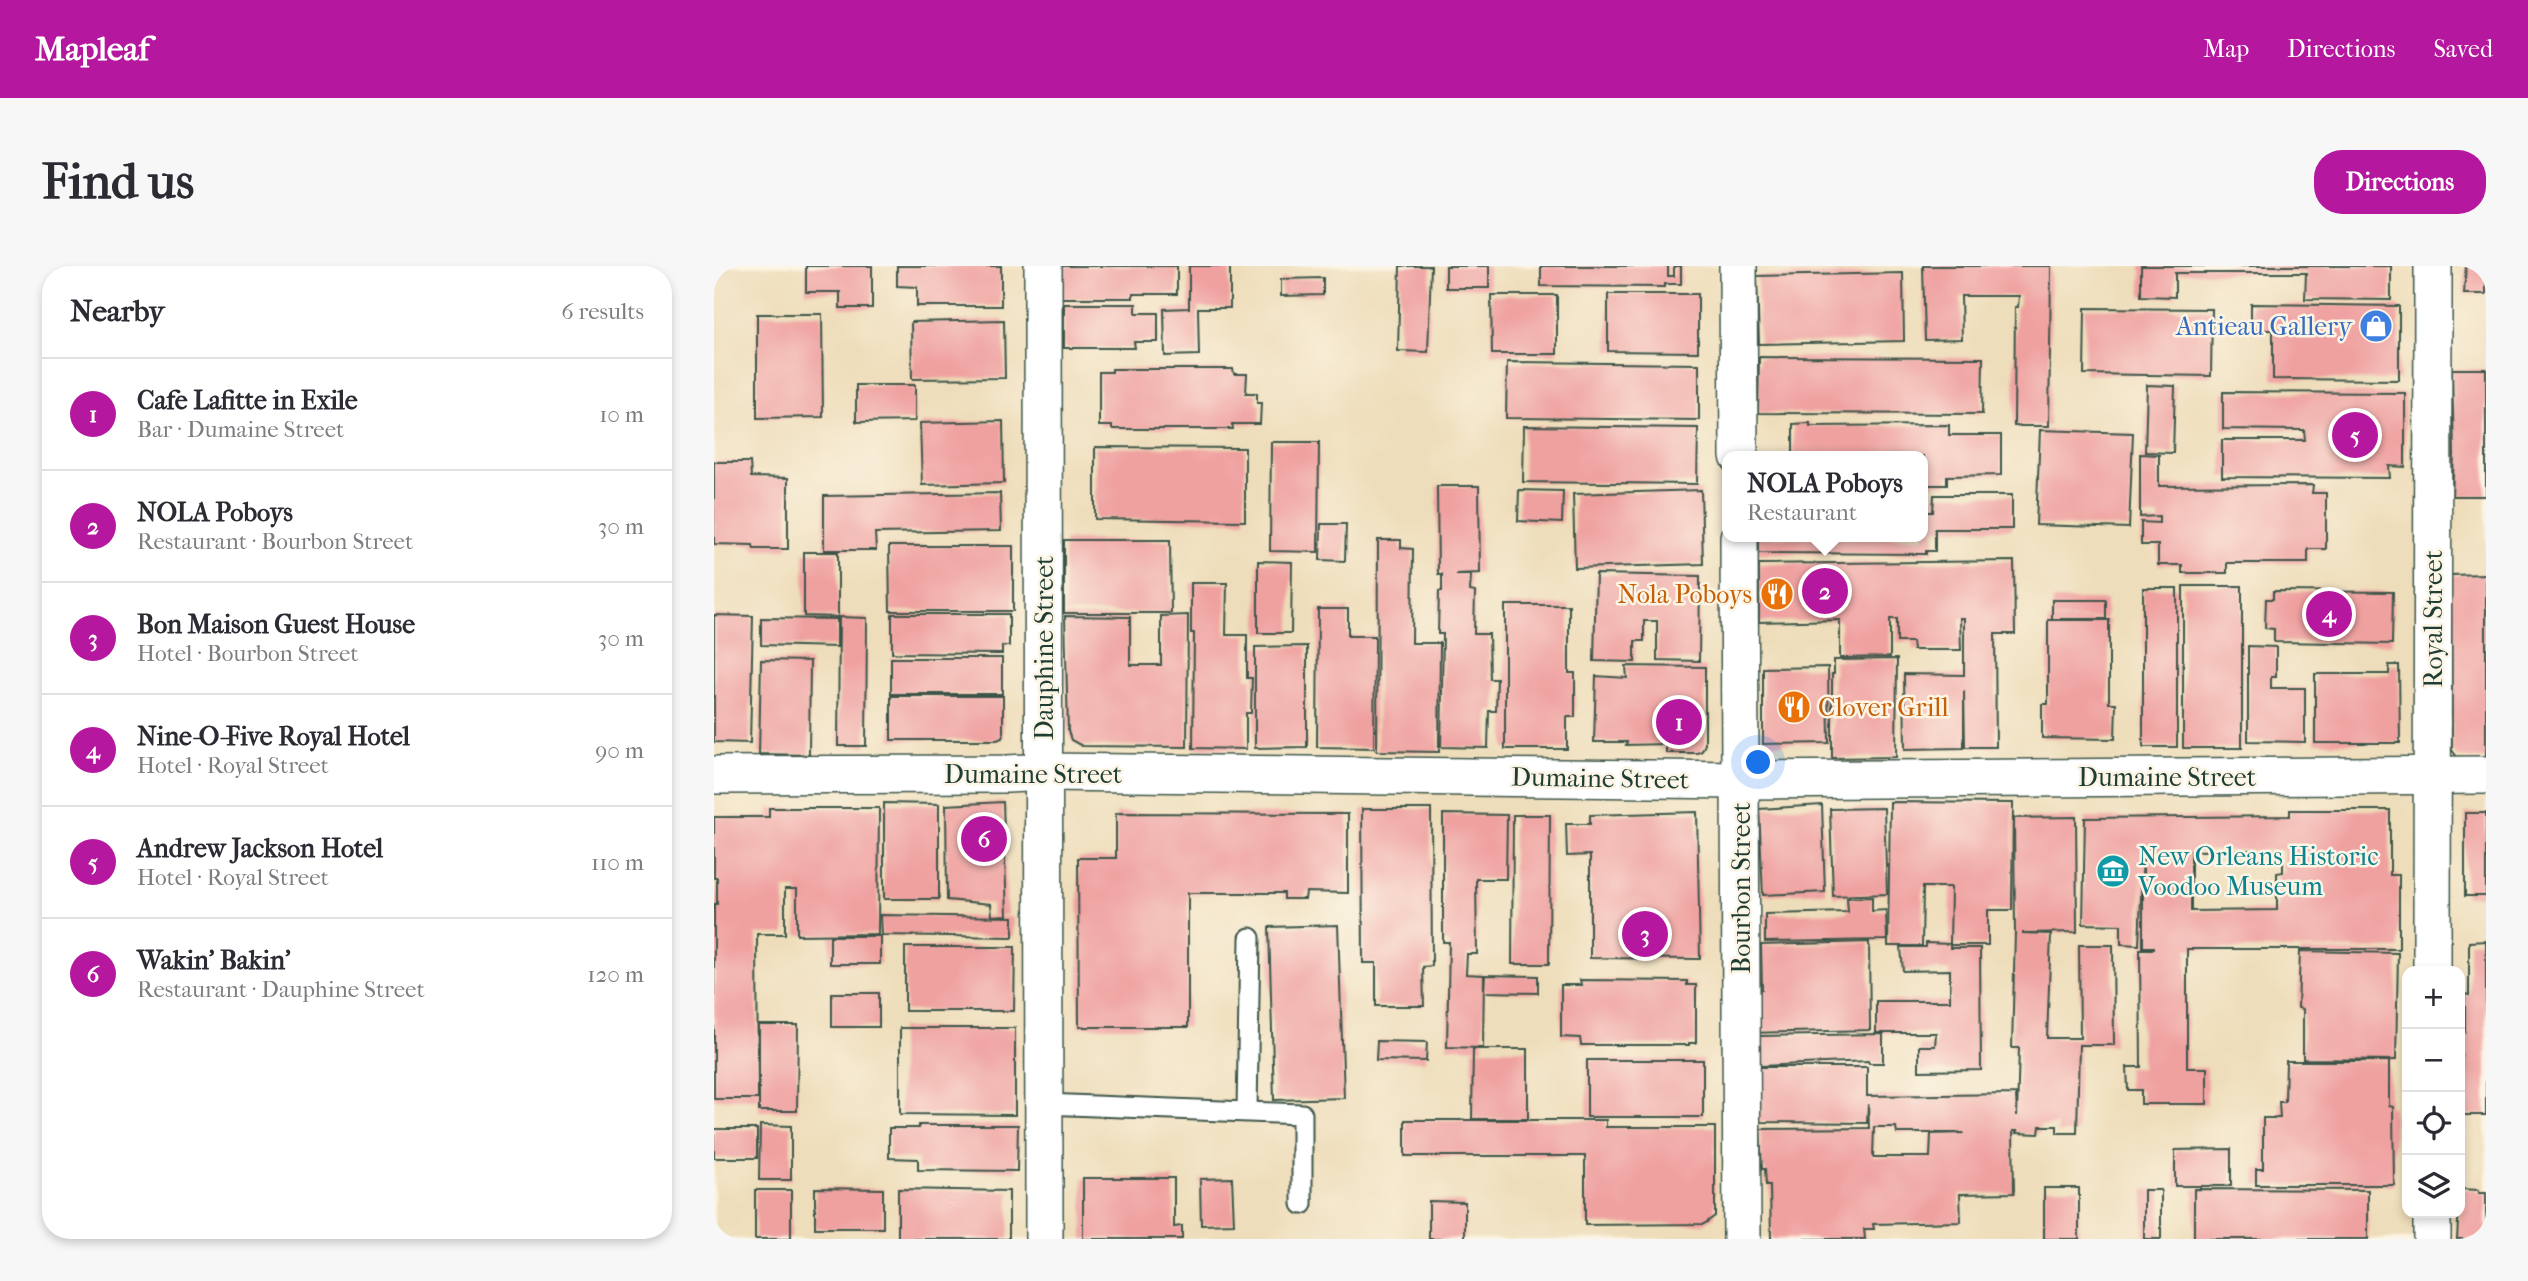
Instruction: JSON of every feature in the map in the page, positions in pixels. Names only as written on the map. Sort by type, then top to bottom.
[{"type":"street","name":"Dauphine Street","points":[[1043,266],[1044,1239]]},
{"type":"street","points":[[1738,266],[1739,451]]},
{"type":"street","name":"Royal Street","points":[[2432,966],[2433,266]]},
{"type":"street","name":"Bourbon Street","points":[[1739,542],[1742,1239]]},
{"type":"street","name":"Dumaine Street","points":[[714,775],[1045,772],[1740,780],[2486,775]]},
{"type":"street","points":[[2432,1218],[2432,1239]]},
{"type":"lane","points":[[1247,1111],[1250,938]]},
{"type":"lane","points":[[1044,1104],[1302,1114],[1302,1204]]},
{"type":"building","points":[[806,266],[872,266],[872,308],[840,308],[840,292],[806,292]]},
{"type":"building","points":[[897,266],[1001,266],[1001,306],[917,306],[917,287],[897,286]]},
{"type":"building","points":[[1062,266],[1177,266],[1177,294],[1133,294],[1133,298],[1062,298]]},
{"type":"building","points":[[1189,266],[1230,266],[1230,308],[1198,308],[1199,355],[1165,356],[1164,309],[1189,308]]},
{"type":"building","points":[[1400,266],[1431,266],[1428,352],[1398,351]]},
{"type":"building","points":[[1446,266],[1489,266],[1489,288],[1446,288]]},
{"type":"building","points":[[1541,266],[1668,266],[1668,276],[1674,276],[1674,266],[1681,266],[1681,284],[1664,284],[1664,287],[1541,286]]},
{"type":"building","points":[[1923,266],[2051,266],[2049,426],[2014,426],[2015,307],[2018,307],[2019,296],[1961,296],[1962,339],[1925,340]]},
{"type":"building","points":[[2141,266],[2391,266],[2391,300],[2305,299],[2306,273],[2175,273],[2175,297],[2141,296]]},
{"type":"building","points":[[2466,266],[2486,266],[2486,294],[2464,294]]},
{"type":"building","points":[[1903,273],[1904,341],[1759,344],[1757,276]]},
{"type":"building","points":[[1323,278],[1323,295],[1281,296],[1281,279]]},
{"type":"building","points":[[1608,294],[1698,294],[1698,352],[1608,351]]},
{"type":"building","points":[[1491,295],[1557,295],[1557,354],[1492,354]]},
{"type":"building","points":[[1064,304],[1136,304],[1136,313],[1158,313],[1158,342],[1134,342],[1135,348],[1064,348]]},
{"type":"building","points":[[2251,304],[2399,306],[2399,380],[2273,379],[2273,330],[2251,330]]},
{"type":"building","points":[[2085,308],[2212,309],[2211,376],[2084,374]]},
{"type":"building","points":[[757,314],[822,314],[823,417],[757,418]]},
{"type":"building","points":[[1004,320],[1005,378],[912,379],[911,322]]},
{"type":"building","points":[[1759,357],[1983,358],[1982,414],[1758,413]]},
{"type":"building","points":[[1507,362],[1699,364],[1699,420],[1506,418]]},
{"type":"building","points":[[1112,369],[1233,369],[1234,374],[1247,374],[1246,393],[1257,393],[1257,403],[1261,403],[1260,424],[1232,424],[1233,429],[1112,429],[1112,426],[1099,426],[1099,372],[1112,372]]},
{"type":"building","points":[[2452,369],[2486,369],[2486,496],[2452,496]]},
{"type":"building","points":[[856,385],[915,385],[915,421],[856,422]]},
{"type":"building","points":[[2147,385],[2175,386],[2173,453],[2145,452]]},
{"type":"building","points":[[2223,392],[2405,393],[2405,467],[2389,466],[2390,478],[2222,477],[2222,440],[2305,440],[2304,430],[2223,429]]},
{"type":"building","points":[[1003,421],[1004,483],[922,485],[920,423]]},
{"type":"building","points":[[1793,424],[1949,425],[1949,435],[2001,435],[2001,475],[1947,476],[1947,485],[1928,485],[1928,451],[1793,451]]},
{"type":"building","points":[[1524,426],[1698,428],[1697,484],[1523,482]]},
{"type":"building","points":[[2040,430],[2133,433],[2129,528],[2036,525]]},
{"type":"building","points":[[1271,442],[1319,442],[1318,552],[1270,551]]},
{"type":"building","points":[[1095,447],[1245,448],[1245,521],[1095,519]]},
{"type":"building","points":[[2140,454],[2159,455],[2159,486],[2313,485],[2312,493],[2326,493],[2326,549],[2308,549],[2308,563],[2227,563],[2227,573],[2182,573],[2182,565],[2158,565],[2158,545],[2141,545],[2141,522],[2159,523],[2159,516],[2140,517]]},
{"type":"building","points":[[714,462],[750,462],[751,477],[788,478],[788,549],[754,549],[753,545],[714,544]]},
{"type":"building","points":[[1437,486],[1479,486],[1480,573],[1456,574],[1471,575],[1470,591],[1475,592],[1474,634],[1489,634],[1490,679],[1497,679],[1496,711],[1489,711],[1488,748],[1441,747],[1443,634],[1438,634],[1442,574],[1438,574]]},
{"type":"building","points":[[1519,490],[1563,491],[1562,523],[1518,521]]},
{"type":"building","points":[[1701,490],[1703,564],[1575,568],[1573,494]]},
{"type":"building","points":[[1000,493],[1001,531],[875,533],[876,550],[824,550],[824,496]]},
{"type":"building","points":[[1934,495],[2012,495],[2012,529],[1935,529],[1935,551],[1926,551],[1926,554],[1756,553],[1756,542],[1928,542],[1928,512],[1933,512]]},
{"type":"building","points":[[1321,524],[1346,524],[1345,561],[1320,560]]},
{"type":"building","points":[[1064,540],[1170,540],[1171,613],[1064,613]]},
{"type":"building","points":[[1378,540],[1401,540],[1401,548],[1413,549],[1412,643],[1440,643],[1439,752],[1377,751]]},
{"type":"building","points":[[889,546],[1013,546],[1013,611],[890,611]]},
{"type":"building","points":[[804,552],[838,552],[838,617],[804,616]]},
{"type":"building","points":[[1258,561],[1292,562],[1291,633],[1258,633]]},
{"type":"building","points":[[2014,561],[2015,634],[1995,634],[1996,747],[1965,747],[1964,691],[1964,748],[1905,749],[1904,674],[1964,675],[1964,618],[1960,618],[1961,650],[1913,650],[1912,642],[1897,642],[1897,619],[1890,619],[1890,657],[1840,658],[1840,620],[1759,622],[1759,564]]},
{"type":"building","points":[[1596,574],[1700,576],[1699,661],[1657,660],[1657,621],[1644,621],[1644,641],[1635,641],[1635,662],[1594,661]]},
{"type":"building","points":[[2486,574],[2486,760],[2457,757],[2452,750],[2451,575]]},
{"type":"building","points":[[1191,583],[1227,583],[1226,635],[1247,635],[1247,678],[1252,678],[1251,713],[1246,713],[1246,749],[1193,748],[1194,633],[1191,633]]},
{"type":"building","points":[[2183,586],[2242,586],[2242,748],[2183,748]]},
{"type":"building","points":[[2143,588],[2177,588],[2177,747],[2143,747]]},
{"type":"building","points":[[2273,591],[2393,592],[2392,644],[2274,642],[2274,629],[2265,628],[2266,599],[2273,599]]},
{"type":"building","points":[[2052,600],[2106,600],[2106,619],[2052,619]]},
{"type":"building","points":[[1505,605],[1569,605],[1569,673],[1575,673],[1575,717],[1567,717],[1567,749],[1505,749]]},
{"type":"building","points":[[1318,609],[1348,609],[1348,636],[1375,636],[1374,748],[1317,747]]},
{"type":"building","points":[[892,614],[1009,614],[1009,646],[1002,646],[1002,654],[892,653]]},
{"type":"building","points":[[714,615],[753,616],[750,743],[714,742]]},
{"type":"building","points":[[1188,615],[1187,747],[1082,746],[1071,740],[1068,731],[1065,616],[1130,617],[1130,665],[1161,665],[1161,616]]},
{"type":"building","points":[[839,617],[867,618],[866,746],[838,746]]},
{"type":"building","points":[[761,618],[837,619],[837,647],[761,645]]},
{"type":"building","points":[[2048,620],[2109,620],[2109,703],[2116,703],[2115,739],[2042,738],[2042,704],[2048,704]]},
{"type":"building","points":[[1307,646],[1307,747],[1255,748],[1255,647]]},
{"type":"building","points":[[2248,646],[2276,647],[2276,677],[2271,677],[2271,688],[2305,688],[2305,742],[2248,741]]},
{"type":"building","points":[[891,658],[1002,658],[1002,694],[891,694]]},
{"type":"building","points":[[1897,659],[1896,757],[1832,758],[1834,660]]},
{"type":"building","points":[[761,660],[810,661],[809,755],[759,754]]},
{"type":"building","points":[[2389,665],[2399,665],[2400,743],[2315,743],[2315,674],[2389,674]]},
{"type":"building","points":[[1626,666],[1705,667],[1705,744],[1702,751],[1666,753],[1666,744],[1626,745],[1627,742],[1594,742],[1596,676],[1627,678]]},
{"type":"building","points":[[1828,667],[1829,743],[1763,744],[1763,668]]},
{"type":"building","points":[[891,696],[1003,696],[1002,738],[891,740]]},
{"type":"building","points":[[1003,802],[1007,915],[992,916],[991,904],[947,900],[946,805]]},
{"type":"building","points":[[1890,802],[2013,803],[2012,910],[1988,910],[1988,945],[1950,945],[1951,887],[1923,887],[1922,946],[1888,946]]},
{"type":"building","points":[[884,803],[939,804],[939,899],[884,899]]},
{"type":"building","points":[[1822,805],[1825,892],[1763,895],[1759,809]]},
{"type":"building","points":[[769,808],[879,808],[878,934],[797,935],[797,889],[785,889],[785,934],[757,934],[758,1099],[714,1099],[714,904],[717,904],[717,878],[714,878],[714,817],[769,817]]},
{"type":"building","points":[[1884,808],[1887,894],[1833,896],[1830,809]]},
{"type":"building","points":[[1362,809],[1431,809],[1432,966],[1423,967],[1424,1006],[1376,1006],[1376,963],[1363,963]]},
{"type":"building","points":[[2290,810],[2390,810],[2390,875],[2399,875],[2399,949],[2187,949],[2187,1068],[2207,1068],[2207,1104],[2141,1104],[2141,1090],[2128,1090],[2127,1067],[2141,1067],[2140,949],[2153,949],[2143,947],[2143,853],[2139,945],[2121,944],[2121,925],[2083,924],[2085,818],[2290,816]],"holes":[[[2283,850],[2283,872],[2277,873],[2277,910],[2191,911],[2191,851]]]},
{"type":"building","points":[[1697,812],[1700,959],[1590,958],[1590,855],[1567,856],[1566,824],[1590,824],[1590,815]]},
{"type":"building","points":[[1116,813],[1348,814],[1348,893],[1306,892],[1305,899],[1284,899],[1284,893],[1188,893],[1188,1027],[1079,1027],[1078,858],[1116,858]]},
{"type":"building","points":[[2465,813],[2486,813],[2486,896],[2465,896]]},
{"type":"building","points":[[1443,814],[1507,815],[1506,879],[1476,879],[1477,954],[1467,954],[1466,974],[1484,975],[1483,1048],[1447,1047],[1449,942],[1443,942]]},
{"type":"building","points":[[1513,815],[1550,815],[1549,964],[1512,964]]},
{"type":"building","points":[[2076,817],[2077,932],[2022,933],[2051,934],[2047,1038],[2080,1038],[2079,945],[2113,945],[2114,1045],[2079,1045],[2077,1133],[2057,1133],[2057,1126],[2040,1126],[2039,1134],[2013,1131],[2014,1193],[1960,1194],[1961,1222],[1873,1224],[1874,1229],[1864,1229],[1865,1239],[1771,1239],[1770,1185],[1766,1185],[1765,1169],[1762,1169],[1760,1129],[1869,1128],[1868,1104],[1867,1123],[1758,1122],[1758,1067],[1867,1067],[1867,1096],[2016,1094],[2017,1116],[2019,1048],[2012,1048],[2014,818]],"holes":[[[1874,1127],[1896,1127],[1897,1133],[1964,1133],[1931,1134],[1930,1157],[1873,1157]]]},
{"type":"building","points":[[1872,897],[1872,911],[1886,910],[1887,940],[1765,942],[1765,914],[1848,912],[1847,898]]},
{"type":"building","points":[[880,915],[1013,917],[1013,937],[881,935]]},
{"type":"building","points":[[1338,925],[1344,1098],[1274,1100],[1269,927]]},
{"type":"building","points":[[830,936],[880,936],[880,964],[830,964]]},
{"type":"building","points":[[2486,941],[2486,1115],[2465,1115],[2465,994],[2469,995],[2469,942]]},
{"type":"building","points":[[1869,942],[1870,1030],[1750,1033],[1749,988],[1762,989],[1761,945]]},
{"type":"building","points":[[1926,943],[1950,944],[1950,948],[1980,948],[1981,1070],[1919,1071],[1919,1046],[1935,1046],[1936,1033],[1876,1033],[1876,1001],[1950,1001],[1950,970],[1903,971],[1901,947],[1926,947]]},
{"type":"building","points":[[905,947],[1015,947],[1014,1011],[905,1011]]},
{"type":"building","points":[[2300,951],[2398,953],[2396,1060],[2303,1059],[2303,1009],[2298,1008]]},
{"type":"building","points":[[1485,975],[1538,976],[1538,993],[1484,992]]},
{"type":"building","points":[[1580,980],[1687,981],[1687,985],[1696,985],[1696,1043],[1581,1045],[1580,1038],[1561,1037],[1561,985],[1581,985]]},
{"type":"building","points":[[832,993],[879,993],[879,1027],[832,1027]]},
{"type":"building","points":[[759,1025],[798,1025],[797,1111],[759,1111]]},
{"type":"building","points":[[900,1028],[1015,1028],[1015,1115],[900,1114]]},
{"type":"building","points":[[1883,1034],[1883,1063],[1868,1061],[1760,1066],[1760,1036]]},
{"type":"building","points":[[1377,1041],[1427,1042],[1426,1061],[1376,1060]]},
{"type":"building","points":[[1473,1049],[1528,1049],[1528,1119],[1472,1119]]},
{"type":"building","points":[[1587,1060],[1703,1060],[1703,1117],[1587,1117]]},
{"type":"building","points":[[2286,1061],[2389,1061],[2389,1106],[2393,1107],[2394,1185],[2256,1185],[2256,1169],[2263,1169],[2263,1118],[2280,1118],[2279,1102],[2285,1102]]},
{"type":"building","points":[[1405,1120],[1606,1120],[1606,1127],[1715,1127],[1715,1216],[1704,1224],[1585,1225],[1585,1156],[1405,1156]]},
{"type":"building","points":[[760,1125],[791,1126],[791,1180],[759,1180]]},
{"type":"building","points":[[919,1125],[1018,1125],[1017,1171],[918,1170],[918,1159],[889,1158],[889,1128],[919,1128]]},
{"type":"building","points":[[714,1129],[757,1129],[757,1158],[714,1158]]},
{"type":"building","points":[[2231,1149],[2231,1186],[2175,1186],[2175,1150]]},
{"type":"building","points":[[1083,1178],[1174,1178],[1174,1227],[1182,1226],[1182,1239],[1083,1239]]},
{"type":"building","points":[[1232,1178],[1234,1224],[1201,1225],[1200,1179]]},
{"type":"building","points":[[815,1188],[883,1189],[883,1228],[815,1228]]},
{"type":"building","points":[[2044,1188],[2079,1188],[2079,1239],[2044,1239]]},
{"type":"building","points":[[898,1189],[1009,1191],[1009,1239],[898,1239]]},
{"type":"building","points":[[2194,1189],[2368,1190],[2368,1239],[2194,1239]]},
{"type":"building","points":[[2465,1189],[2486,1193],[2486,1239],[2457,1239],[2458,1218],[2465,1218]]},
{"type":"building","points":[[755,1190],[791,1190],[791,1239],[755,1239]]},
{"type":"building","points":[[2144,1190],[2161,1190],[2161,1239],[2144,1239]]},
{"type":"building","points":[[1429,1201],[1465,1202],[1465,1239],[1429,1239]]},
{"type":"place","name":"Antieau Gallery","points":[[2376,326]]},
{"type":"place","name":"Andrew Jackson Hotel","points":[[2355,435]]},
{"type":"place","name":"NOLA Poboys","points":[[1825,591]]},
{"type":"place","name":"Nola Poboys","points":[[1777,594]]},
{"type":"place","name":"Nine-O-Five Royal Hotel","points":[[2329,614]]},
{"type":"place","name":"Clover Grill","points":[[1794,707]]},
{"type":"place","name":"Cafe Lafitte in Exile","points":[[1679,722]]},
{"type":"place","name":"Wakin' Bakin'","points":[[984,839]]},
{"type":"place","name":"New Orleans Historic Voodoo Museum","points":[[2113,871]]},
{"type":"place","name":"Bon Maison Guest House","points":[[1645,934]]}]
